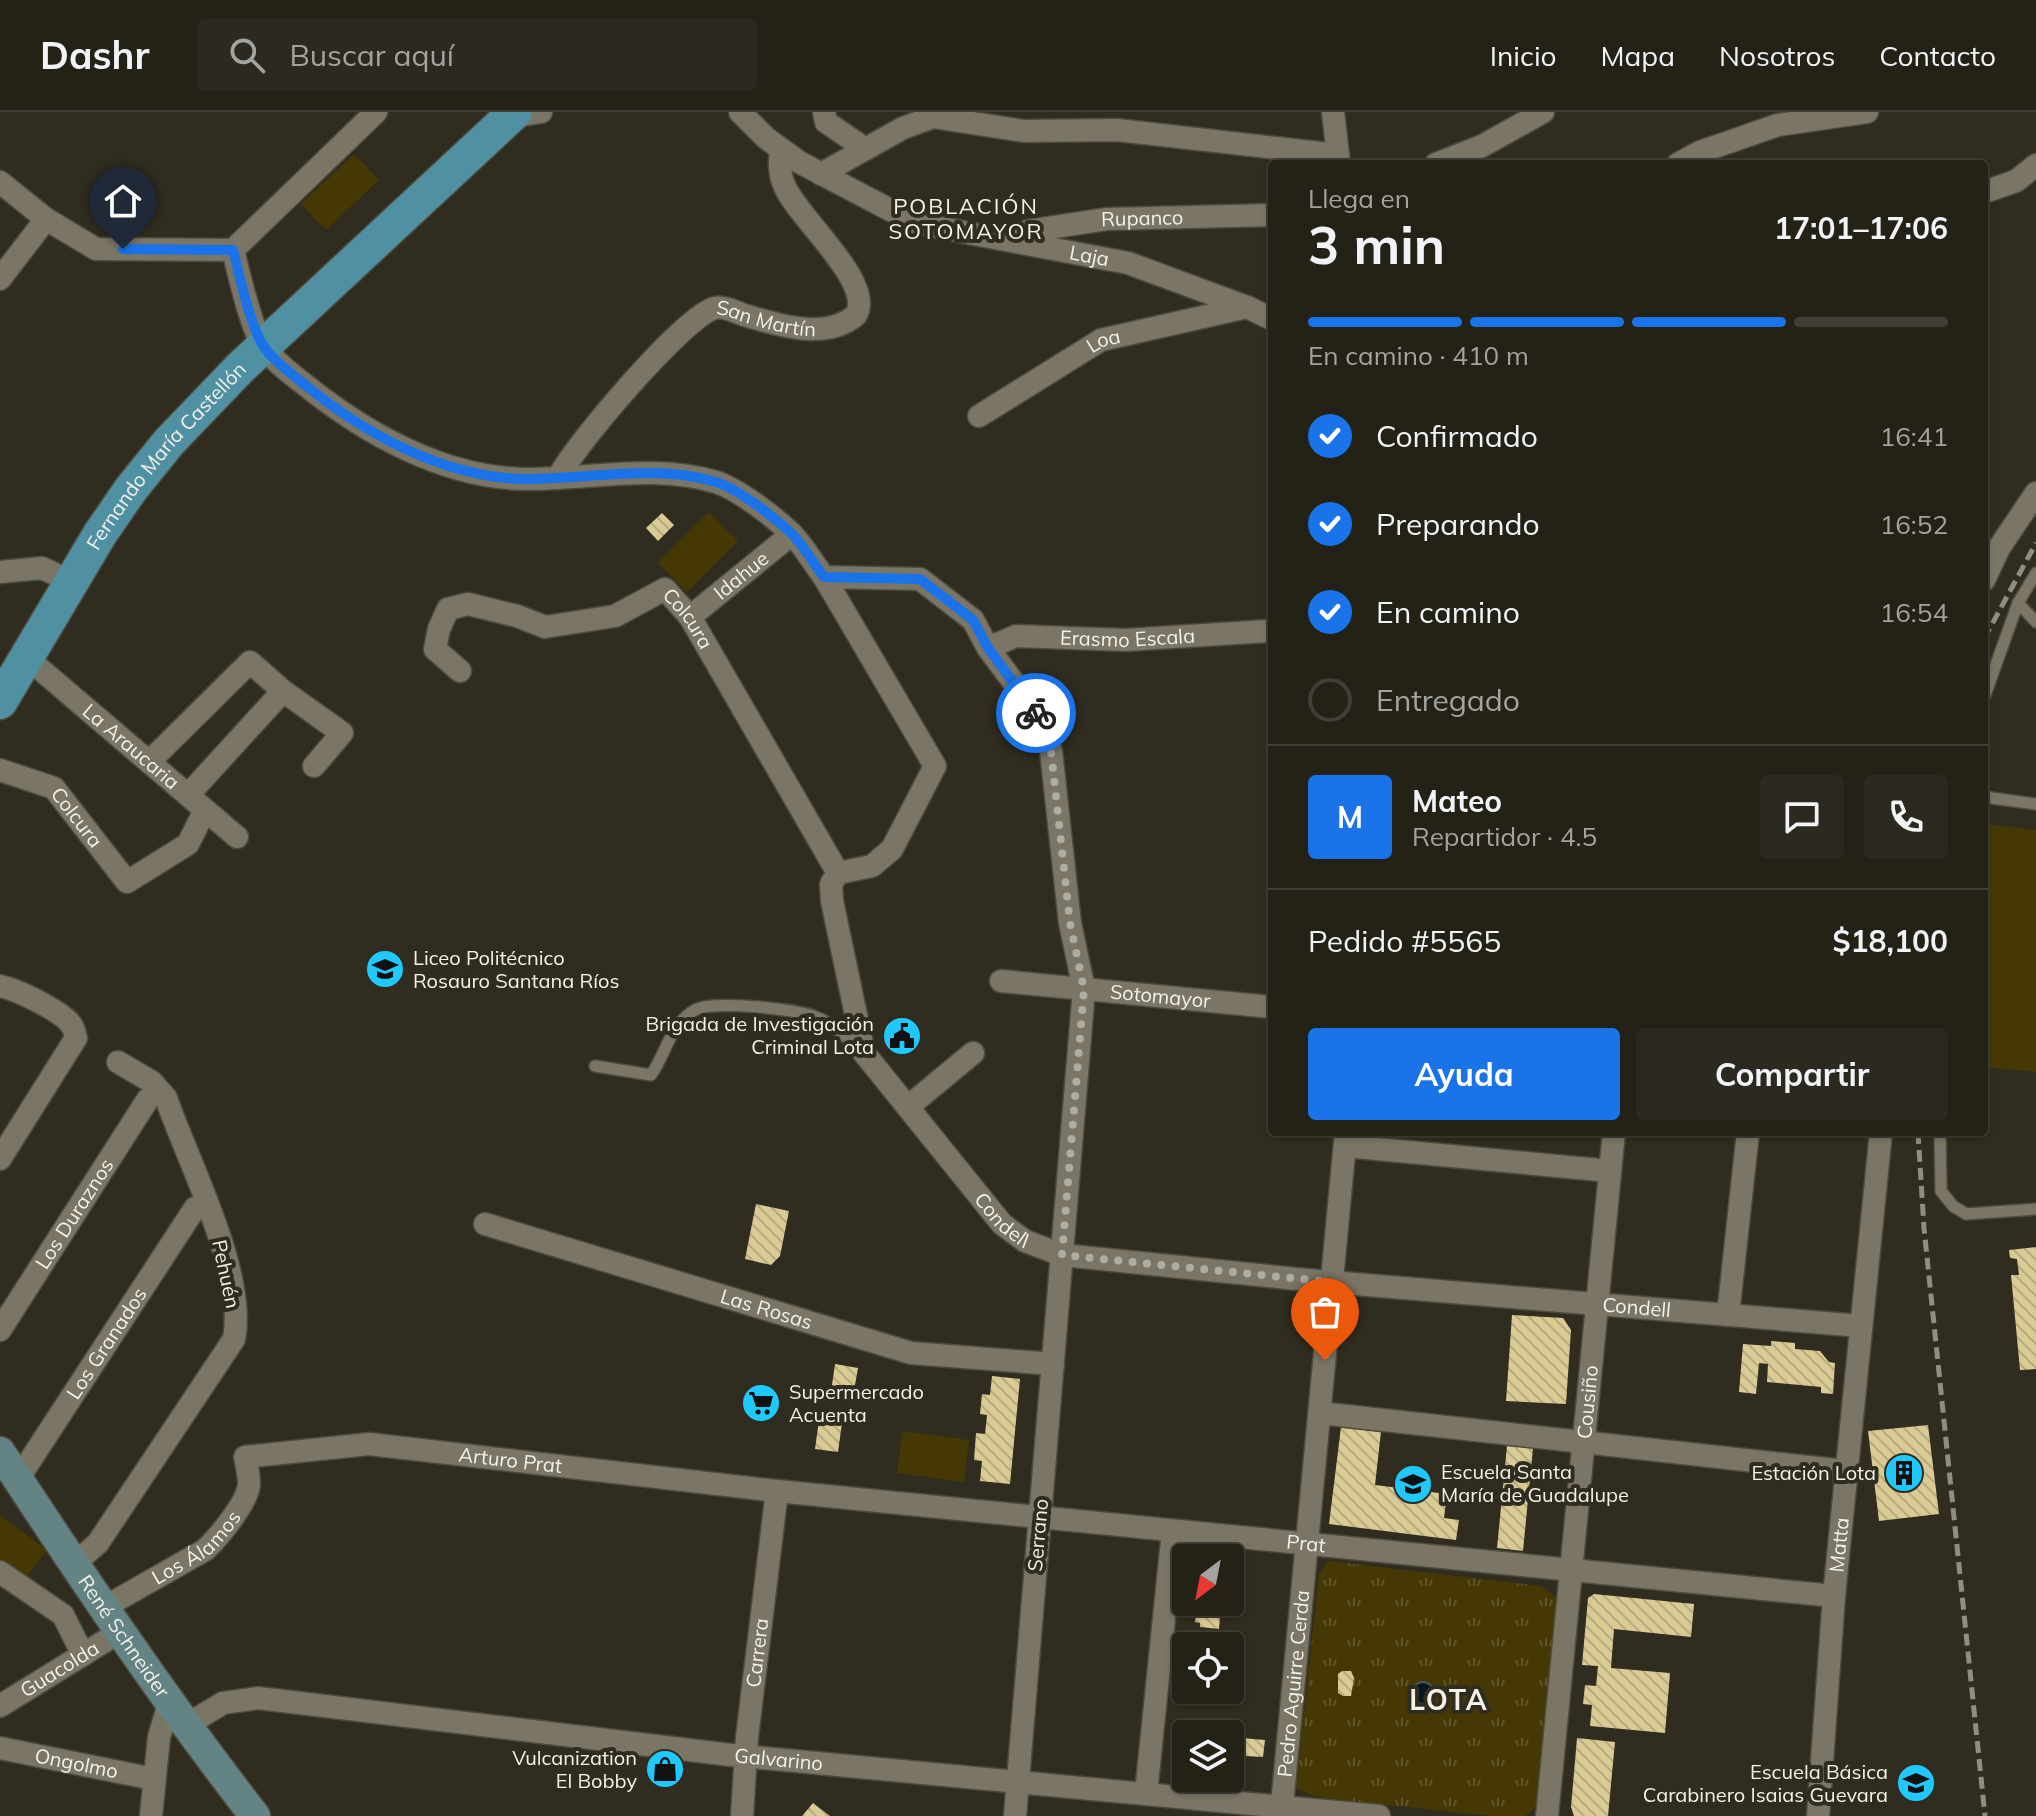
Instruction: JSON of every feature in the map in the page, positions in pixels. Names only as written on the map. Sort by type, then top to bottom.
[{"type":"main road","name":"Fernando María Castellón","points":[[0,702],[100,534],[150,465],[192,416],[263,346],[522,114]]},
{"type":"main road","name":"René Schneider","points":[[0,1452],[177,1715],[255,1816]]},
{"type":"street","points":[[0,182],[46,219],[96,249],[233,250],[376,112]]},
{"type":"street","name":"Laja","points":[[740,112],[781,150],[915,223],[1128,263],[1268,317]]},
{"type":"street","points":[[824,112],[826,122],[864,148]]},
{"type":"street","points":[[821,174],[903,128],[940,114],[1024,131],[1117,130],[1338,160],[1333,112]]},
{"type":"street","points":[[1446,160],[1482,146],[1543,112]]},
{"type":"street","points":[[1685,160],[1778,125],[1867,112]]},
{"type":"street","name":"San Martín","points":[[558,478],[582,442],[629,387],[686,330],[711,310],[722,308],[777,325],[803,329],[838,325],[856,315],[861,304],[859,291],[848,271],[790,197],[781,175],[781,150]]},
{"type":"street","points":[[1988,191],[2016,181],[2036,165]]},
{"type":"street","name":"Rupanco","points":[[1017,241],[1028,231],[1107,219],[1268,215]]},
{"type":"street","points":[[0,279],[46,219]]},
{"type":"street","points":[[233,250],[247,304],[263,346],[328,403],[365,427],[410,450],[482,474],[521,479],[650,473],[719,483],[755,505],[792,534],[824,577],[935,766],[892,849],[872,866],[838,873]]},
{"type":"street","name":"Loa","points":[[979,416],[1101,340],[1247,307]]},
{"type":"street","points":[[1988,571],[1999,548],[2036,493]]},
{"type":"street","name":"Idahue","points":[[690,617],[792,534]]},
{"type":"street","points":[[0,572],[42,568],[70,581]]},
{"type":"street","name":"Serrano","points":[[824,577],[920,579],[973,620],[988,648],[1035,711],[1051,751],[1070,923],[1084,989],[1015,1816]]},
{"type":"street","name":"Colcura","points":[[460,671],[435,649],[448,609],[468,604],[517,616],[545,627],[615,616],[665,589],[690,617],[838,873]]},
{"type":"street","name":"Erasmo Escala","points":[[988,648],[1016,636],[1125,640],[1268,631]]},
{"type":"street","name":"La Araucaria","points":[[26,657],[237,837]]},
{"type":"street","points":[[149,762],[250,662],[283,691],[342,733],[314,766]]},
{"type":"street","points":[[196,803],[283,691]]},
{"type":"street","name":"Colcura","points":[[0,770],[54,788],[127,882],[188,844],[196,803]]},
{"type":"street","name":"Condell","points":[[838,873],[831,884],[832,901],[864,1053],[1002,1224],[1025,1241],[1062,1255],[1332,1282],[1861,1326]]},
{"type":"street","name":"Sotomayor","points":[[1001,981],[1268,1007]]},
{"type":"street","points":[[0,986],[13,989],[58,1013],[73,1027],[76,1038],[0,1159]]},
{"type":"street","points":[[909,1106],[973,1053]]},
{"type":"street","name":"Pehuén","points":[[74,1564],[98,1543],[234,1339],[236,1327],[233,1287],[226,1254],[166,1098],[152,1082],[118,1062]]},
{"type":"street","name":"Los Duraznos","points":[[0,1330],[148,1099]]},
{"type":"street","name":"Cousiño","points":[[1547,1816],[1614,1136]]},
{"type":"street","points":[[1728,1315],[1748,1136]]},
{"type":"street","name":"Matta","points":[[1818,1816],[1845,1471],[1881,1136]]},
{"type":"street","points":[[1346,1139],[1610,1171]]},
{"type":"street","name":"Pedro Aguirre Cerda","points":[[1282,1805],[1346,1139]]},
{"type":"street","name":"Los Granados","points":[[18,1479],[195,1208]]},
{"type":"street","name":"Las Rosas","points":[[485,1224],[911,1353],[1053,1364]]},
{"type":"street","points":[[1320,1413],[1845,1471]]},
{"type":"street","name":"Arturo Prat","points":[[245,1457],[369,1444],[777,1491]]},
{"type":"street","name":"Los Álamos","points":[[111,1620],[214,1542],[247,1494],[249,1482],[245,1457]]},
{"type":"street","name":"Prat","points":[[777,1491],[1834,1596]]},
{"type":"street","name":"Carrera","points":[[742,1816],[745,1756],[777,1491]]},
{"type":"street","points":[[1146,1793],[1173,1531]]},
{"type":"street","points":[[0,1572],[63,1615],[83,1655]]},
{"type":"street","name":"Guacolda","points":[[0,1706],[83,1655],[111,1620]]},
{"type":"street","name":"Galvarino","points":[[177,1715],[258,1698],[745,1756],[1379,1816]]},
{"type":"street","points":[[151,1816],[159,1737],[177,1715]]},
{"type":"street","name":"Ongolmo","points":[[0,1748],[154,1779]]},
{"type":"lane","points":[[1988,687],[2018,603],[2036,573]]},
{"type":"lane","points":[[2018,603],[2036,622]]},
{"type":"lane","points":[[1988,798],[2036,804]]},
{"type":"lane","points":[[595,1066],[651,1075],[666,1043],[686,1017],[696,1009],[722,1005],[791,1011],[817,1017],[864,1053]]},
{"type":"lane","points":[[1940,1136],[1941,1191],[1953,1206],[1966,1214],[2036,1209]]},
{"type":"green space","points":[[354,154],[379,180],[326,230],[301,204]]},
{"type":"green space","points":[[709,512],[738,541],[687,592],[658,563]]},
{"type":"green space","points":[[1988,824],[2036,830],[2036,1072],[1988,1067]]},
{"type":"green space","points":[[902,1431],[969,1440],[964,1482],[897,1473]]},
{"type":"green space","points":[[0,1515],[47,1550],[26,1578],[0,1559]]},
{"type":"green space","points":[[1328,1561],[1540,1586],[1556,1597],[1537,1806],[1525,1816],[1491,1816],[1316,1797],[1296,1788],[1319,1574]]},
{"type":"water","points":[[1423,1682],[1431,1685],[1434,1693],[1431,1701],[1423,1704],[1415,1701],[1412,1693],[1415,1685]]},
{"type":"building","points":[[662,513],[674,525],[658,541],[646,528]]},
{"type":"building","points":[[756,1204],[789,1211],[780,1256],[771,1265],[745,1259]]},
{"type":"building","points":[[2036,1247],[2036,1369],[2020,1370],[2011,1275],[2019,1275],[2017,1259],[2010,1258],[2009,1250]]},
{"type":"building","points":[[1512,1315],[1563,1318],[1571,1330],[1566,1404],[1506,1401]]},
{"type":"building","points":[[1771,1341],[1795,1343],[1795,1349],[1820,1351],[1829,1362],[1835,1363],[1833,1394],[1821,1393],[1821,1387],[1767,1382],[1768,1364],[1759,1363],[1756,1394],[1739,1392],[1743,1344],[1771,1346]]},
{"type":"building","points":[[835,1364],[858,1368],[853,1396],[831,1392]]},
{"type":"building","points":[[992,1376],[1020,1379],[1010,1484],[980,1481],[982,1461],[974,1460],[976,1433],[985,1434],[987,1415],[980,1414],[982,1394],[990,1395]]},
{"type":"building","points":[[820,1413],[843,1416],[838,1452],[815,1449]]},
{"type":"building","name":"Estación Lota","points":[[1928,1425],[1939,1514],[1879,1521],[1868,1431]]},
{"type":"building","points":[[1341,1427],[1381,1432],[1375,1485],[1447,1494],[1444,1518],[1459,1520],[1456,1540],[1329,1524]]},
{"type":"building","points":[[1507,1446],[1533,1448],[1523,1551],[1497,1548]]},
{"type":"building","points":[[1594,1594],[1694,1604],[1691,1637],[1614,1629],[1611,1668],[1670,1673],[1665,1733],[1590,1726],[1592,1705],[1583,1704],[1585,1685],[1596,1686],[1598,1666],[1582,1665],[1588,1598]]},
{"type":"building","points":[[1196,1616],[1220,1617],[1219,1629],[1200,1627],[1200,1623],[1195,1622]]},
{"type":"building","points":[[1351,1671],[1354,1678],[1351,1696],[1338,1693],[1338,1674]]},
{"type":"building","points":[[1244,1738],[1265,1740],[1263,1757],[1245,1756],[1244,1770]]},
{"type":"building","points":[[1577,1738],[1615,1742],[1608,1816],[1574,1816],[1571,1807]]},
{"type":"building","points":[[813,1803],[830,1816],[802,1816]]},
{"type":"railway","points":[[1988,632],[2036,543]]},
{"type":"railway","points":[[1918,1136],[1924,1228],[1985,1816]]},
{"type":"way so far","points":[[1036,713],[1051,751],[1070,923],[1084,989],[1062,1255],[1332,1282],[1325,1360]]},
{"type":"place","name":"Liceo Politécnico Rosauro Santana Ríos","points":[[385,969]]},
{"type":"place","name":"Brigada de Investigación Criminal Lota","points":[[902,1036]]},
{"type":"place","name":"Supermercado Acuenta","points":[[761,1403]]},
{"type":"place","name":"Estación Lota","points":[[1904,1473]]},
{"type":"place","name":"Escuela Santa María de Guadalupe","points":[[1413,1484]]},
{"type":"place","name":"Vulcanization El Bobby","points":[[665,1769]]},
{"type":"place","name":"Escuela Básica Carabinero Isaias Guevara","points":[[1916,1783]]},
{"type":"district","name":"POBLACIÓN SOTOMAYOR","points":[[966,218]]},
{"type":"district","name":"LOTA","points":[[1449,1700]]},
{"type":"route","points":[[123,249],[233,250],[247,304],[263,346],[328,403],[365,427],[410,450],[462,469],[521,479],[650,473],[719,483],[755,505],[792,534],[824,577],[920,579],[973,620],[988,648],[1036,713]]}]
